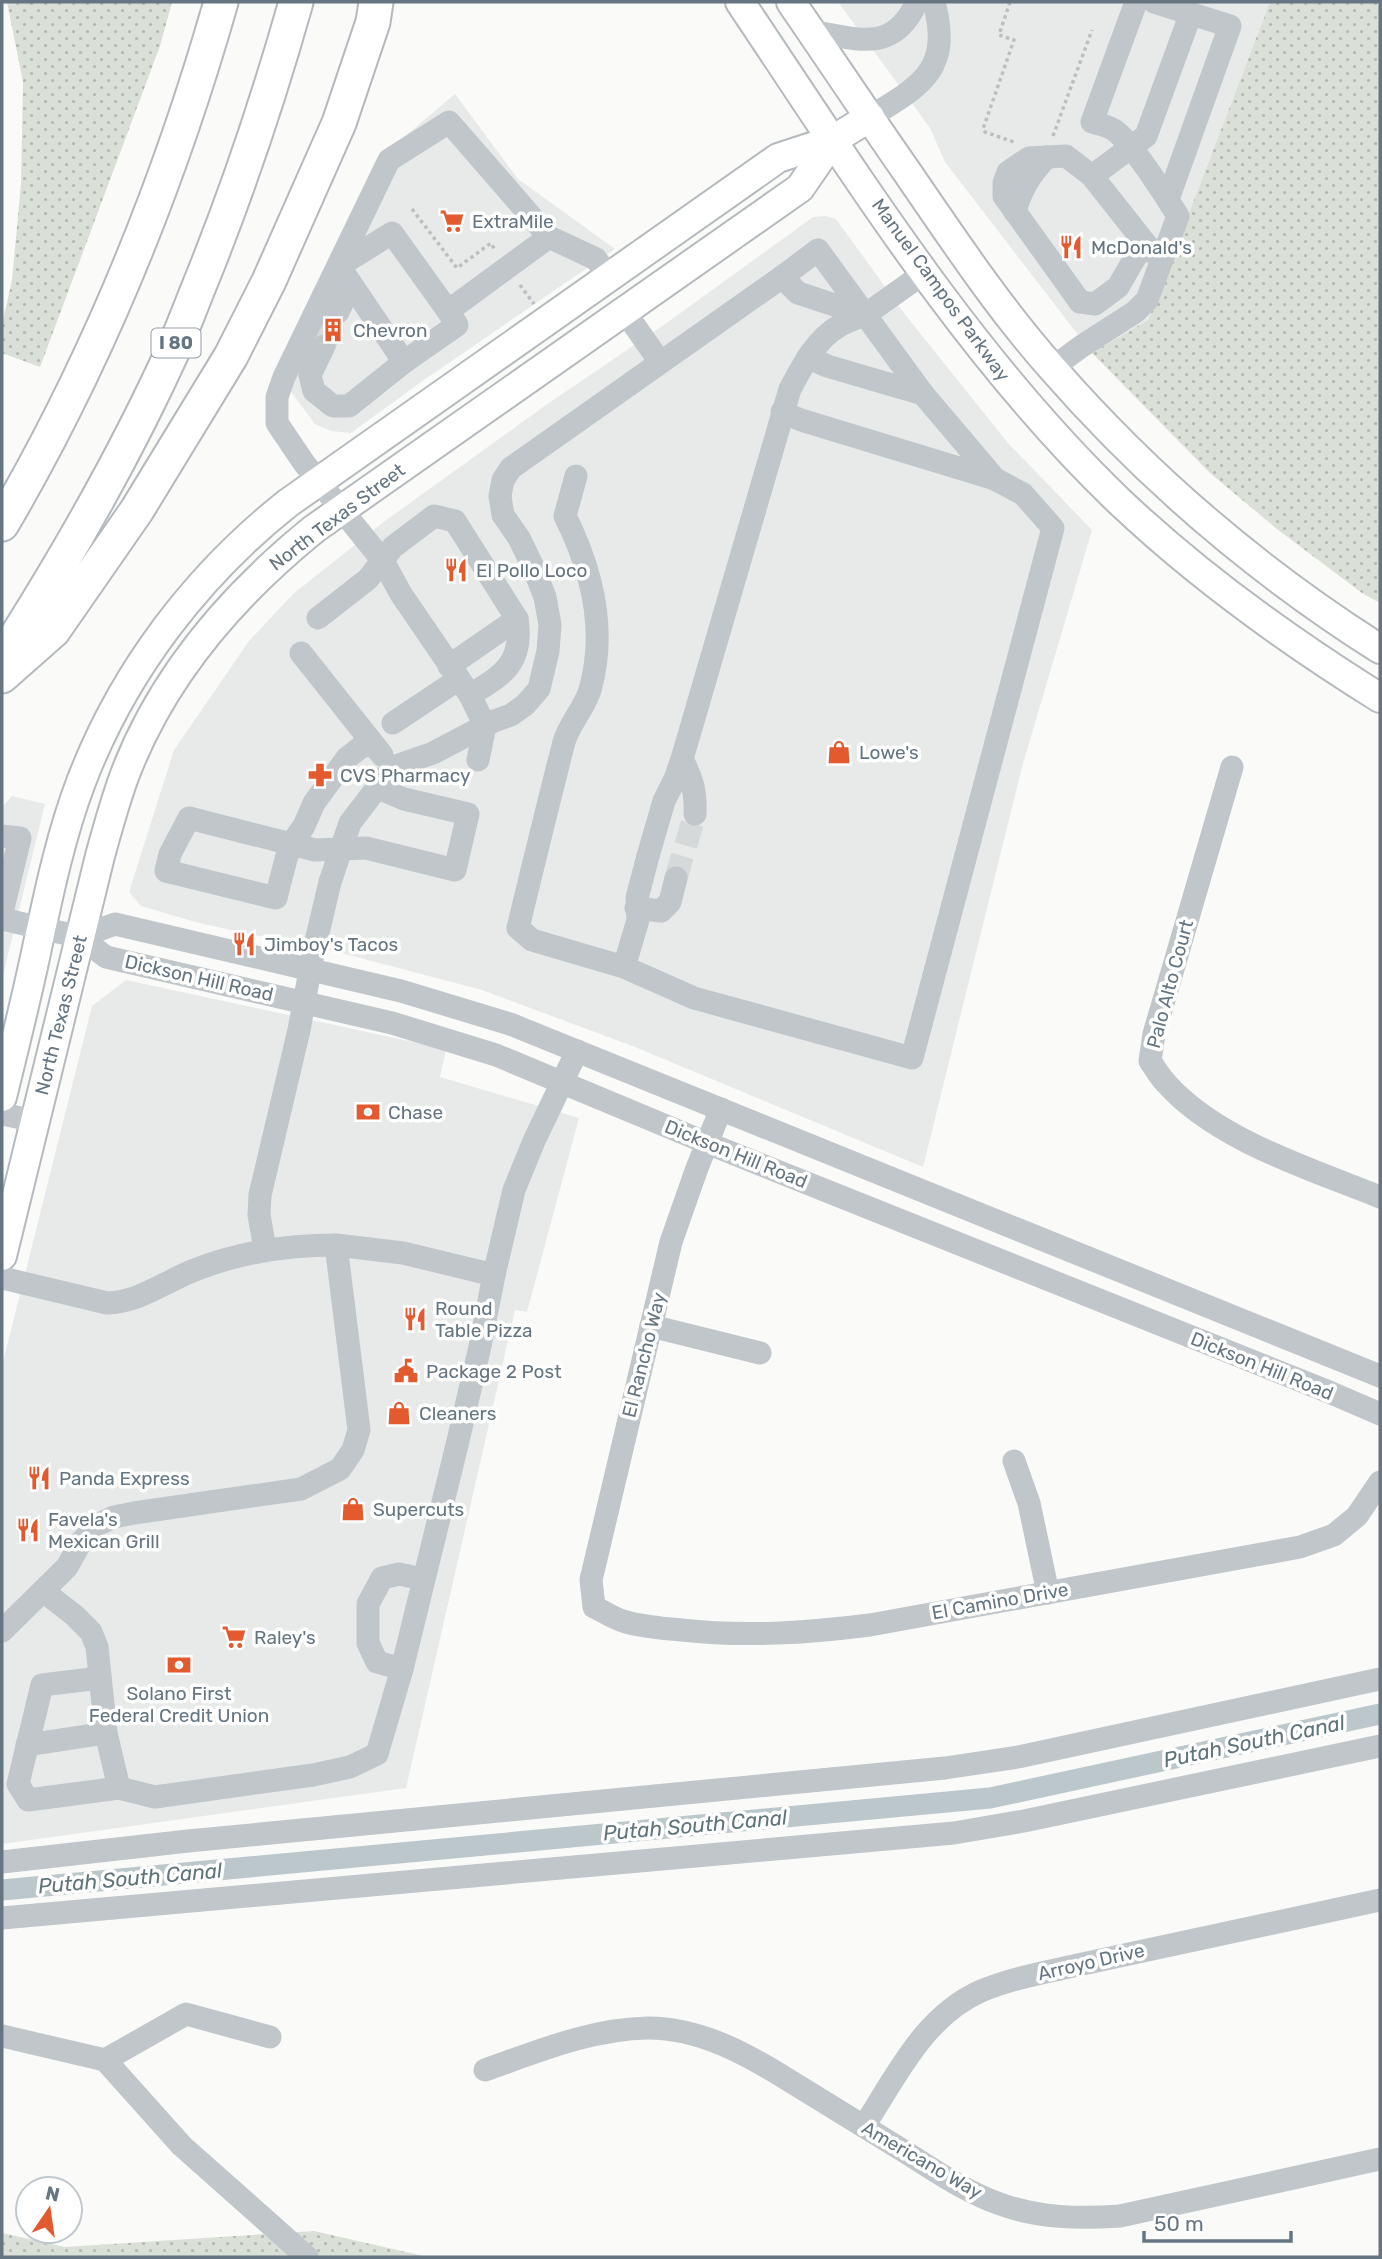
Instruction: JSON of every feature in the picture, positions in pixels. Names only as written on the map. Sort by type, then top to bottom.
[{"type":"highway","points":[[2,524],[60,419],[105,326],[162,187],[221,2]]},
{"type":"highway","name":"I 80","points":[[2,659],[79,533],[123,453],[175,346],[232,204],[270,94],[296,2]]},
{"type":"highway","points":[[2,676],[53,631],[136,510],[231,356],[269,281],[339,123],[378,8]]},
{"type":"main road","name":"Manuel Campos Parkway","points":[[740,2],[958,320],[1016,392],[1069,450],[1120,502],[1172,549],[1235,600],[1303,649],[1380,698]]},
{"type":"main road","name":"Manuel Campos Parkway","points":[[791,2],[985,285],[1052,368],[1147,469],[1203,519],[1303,598],[1380,649]]},
{"type":"main road","name":"North Texas Street","points":[[2,1097],[60,848],[81,783],[124,692],[176,614],[202,583],[258,526],[318,481],[778,158],[833,140],[870,117]]},
{"type":"main road","name":"North Texas Street","points":[[2,1256],[100,856],[118,795],[132,757],[164,697],[191,657],[227,610],[284,554],[341,510],[800,188],[833,140]]},
{"type":"street","points":[[811,31],[866,40],[887,37],[897,31],[909,17],[917,2]]},
{"type":"street","points":[[870,117],[919,85],[935,62],[940,35],[934,2]]},
{"type":"street","points":[[1052,368],[1135,312],[1147,300],[1155,251],[1178,216],[1131,149],[1113,129],[1092,122],[1136,2]]},
{"type":"street","points":[[1154,2],[1230,26],[1168,199]]},
{"type":"street","points":[[1092,176],[1146,136],[1191,13]]},
{"type":"street","points":[[478,760],[485,726],[383,561],[318,481],[276,423],[277,397],[284,377],[345,275],[389,160],[449,122],[549,236],[596,259],[609,277]]},
{"type":"street","points":[[1057,156],[1092,176],[1155,251],[1136,256],[1118,287],[1095,304],[1085,304],[1080,302],[1015,212],[1018,200],[1036,168],[1057,156]]},
{"type":"street","points":[[324,346],[310,375],[314,391],[333,406],[349,406],[404,362],[457,325],[392,233],[345,275],[338,312]]},
{"type":"street","points":[[448,311],[549,236]]},
{"type":"street","points":[[265,1249],[259,1214],[260,1195],[330,882],[350,824],[393,767],[433,753],[511,715],[525,705],[539,689],[548,650],[550,625],[545,597],[519,538],[503,515],[500,496],[503,480],[511,468],[818,250],[923,394],[995,479]]},
{"type":"street","points":[[624,967],[638,920],[637,898],[664,801],[682,759],[790,389],[808,357],[837,326],[865,314],[924,273]]},
{"type":"street","points":[[345,275],[404,362]]},
{"type":"street","points":[[782,277],[798,293],[865,314]]},
{"type":"street","points":[[625,312],[660,362]]},
{"type":"street","points":[[808,357],[827,366],[923,394]]},
{"type":"street","points":[[576,477],[565,516],[578,541],[594,598],[598,631],[597,654],[589,692],[566,734],[518,928],[532,940],[624,967],[694,998],[912,1058],[1053,528],[1023,494],[995,479],[782,412]]},
{"type":"street","points":[[318,618],[368,579],[393,547],[434,516],[455,521],[517,620],[520,635],[516,657],[502,675],[459,680]]},
{"type":"street","points":[[393,723],[459,680],[517,620]]},
{"type":"street","points":[[301,653],[393,767]]},
{"type":"street","points":[[373,744],[361,747],[347,758],[314,803],[304,826],[292,843],[276,898],[166,871],[170,854],[188,818],[292,843],[315,850],[366,848],[456,870],[468,814],[404,799],[379,788]]},
{"type":"street","points":[[682,759],[692,778],[696,797],[695,814]]},
{"type":"street","name":"Palo Alto Court","points":[[1232,767],[1154,1034],[1150,1061],[1166,1084],[1200,1113],[1243,1140],[1380,1197]]},
{"type":"street","points":[[2,912],[11,837]]},
{"type":"street","points":[[636,908],[661,911],[670,902],[676,878]]},
{"type":"street","name":"Dickson Hill Road","points":[[2,919],[80,937],[106,957],[393,1023],[496,1055],[707,1143],[1380,1414]]},
{"type":"street","name":"Dickson Hill Road","points":[[80,937],[115,924],[458,1007],[577,1051],[1380,1376]]},
{"type":"street","points":[[100,1678],[42,1685],[18,1784],[28,1800],[118,1788],[155,1797],[313,1775],[350,1767],[377,1754],[424,1579],[479,1351],[514,1190],[577,1051]]},
{"type":"street","name":"El Rancho Way","points":[[594,1607],[591,1580],[671,1242],[721,1109]]},
{"type":"street","points":[[2,1114],[35,1121]]},
{"type":"street","points":[[2,1278],[107,1303],[120,1303],[136,1299],[165,1283],[211,1264],[265,1249],[300,1245],[336,1245],[403,1253],[494,1275]]},
{"type":"street","points":[[2,1631],[67,1567],[86,1535],[97,1525],[114,1517],[301,1489],[340,1469],[352,1450],[359,1430],[336,1245]]},
{"type":"street","points":[[651,1326],[760,1353]]},
{"type":"street","points":[[1014,1461],[1030,1503],[1048,1593]]},
{"type":"street","name":"El Camino Drive","points":[[594,1607],[621,1621],[718,1634],[819,1632],[870,1625],[1300,1547],[1334,1535],[1356,1516],[1380,1482]]},
{"type":"street","points":[[402,1669],[377,1662],[368,1643],[368,1604],[383,1578],[399,1574],[424,1579]]},
{"type":"street","points":[[43,1591],[91,1632],[97,1647],[106,1733],[118,1788]]},
{"type":"street","points":[[2,1862],[202,1839],[945,1768],[1054,1750],[1380,1679]]},
{"type":"street","points":[[27,1745],[106,1733]]},
{"type":"street","points":[[2,1918],[954,1833],[1038,1818],[1380,1746]]},
{"type":"street","name":"Arroyo Drive","points":[[864,2126],[925,2034],[947,2012],[980,1991],[1064,1968],[1380,1900]]},
{"type":"street","points":[[105,2060],[186,2014],[270,2038]]},
{"type":"street","name":"Americano Way","points":[[485,2070],[574,2038],[611,2030],[651,2028],[694,2035],[730,2046],[961,2186],[1000,2204],[1041,2214],[1081,2219],[1120,2216],[1380,2160]]},
{"type":"street","points":[[2,2036],[105,2060],[181,2146],[307,2257]]},
{"type":"path","points":[[1010,2],[999,34],[1014,40],[983,129],[1018,144]]},
{"type":"path","points":[[1057,156],[1069,143],[1053,138],[1092,30]]},
{"type":"path","points":[[412,209],[457,268],[491,243],[536,307]]},
{"type":"shaded area","points":[[7,2],[172,2],[160,46],[40,367],[2,353],[2,325],[12,280],[21,184],[23,82]]},
{"type":"shaded area","points":[[838,2],[1270,2],[1148,320],[1092,353],[945,162],[930,128]]},
{"type":"shaded area","points":[[1270,2],[1380,2],[1380,603],[1362,593],[1277,529],[1210,473],[1092,353],[1148,320]]},
{"type":"shaded area","points":[[455,94],[518,179],[615,249],[351,433],[331,431],[315,424],[277,373],[330,256],[379,158]]},
{"type":"shaded area","points":[[826,216],[836,219],[907,317],[1008,443],[1092,530],[1022,767],[923,1167],[635,1047],[482,990],[349,955],[199,923],[141,906],[129,892],[174,750],[249,641],[293,594],[385,521],[546,405],[668,322],[813,217]]},
{"type":"shaded area","points":[[12,796],[45,804],[2,979],[2,807]]},
{"type":"shaded area","points":[[126,980],[446,1049],[440,1077],[579,1118],[527,1312],[515,1310],[406,1788],[2,1844],[2,1366],[92,1006]]},
{"type":"shaded area","points":[[314,2231],[428,2257],[2,2257],[2,2233],[14,2236],[14,2245],[65,2247]]},
{"type":"waterway","name":"Putah South Canal","points":[[2,1890],[990,1798],[1380,1714]]},
{"type":"tunnel","points":[[324,346],[338,312]]},
{"type":"tunnel","points":[[676,878],[695,814]]},
{"type":"place","name":"ExtraMile","points":[[452,221]]},
{"type":"place","name":"McDonald's","points":[[1071,247]]},
{"type":"place","name":"Chevron","points":[[333,330]]},
{"type":"place","name":"El Pollo Loco","points":[[456,570]]},
{"type":"place","name":"Lowe's","points":[[839,752]]},
{"type":"place","name":"CVS Pharmacy","points":[[320,775]]},
{"type":"place","name":"Jimboy's Tacos","points":[[244,944]]},
{"type":"place","name":"Chase","points":[[368,1112]]},
{"type":"place","name":"Round Table Pizza","points":[[415,1319]]},
{"type":"place","name":"Package 2 Post","points":[[406,1371]]},
{"type":"place","name":"Cleaners","points":[[399,1413]]},
{"type":"place","name":"Panda Express","points":[[39,1478]]},
{"type":"place","name":"Supercuts","points":[[353,1509]]},
{"type":"place","name":"Favela's Mexican Grill","points":[[28,1530]]},
{"type":"place","name":"Raley's","points":[[234,1637]]},
{"type":"place","name":"Solano First Federal Credit Union","points":[[179,1665]]}]
